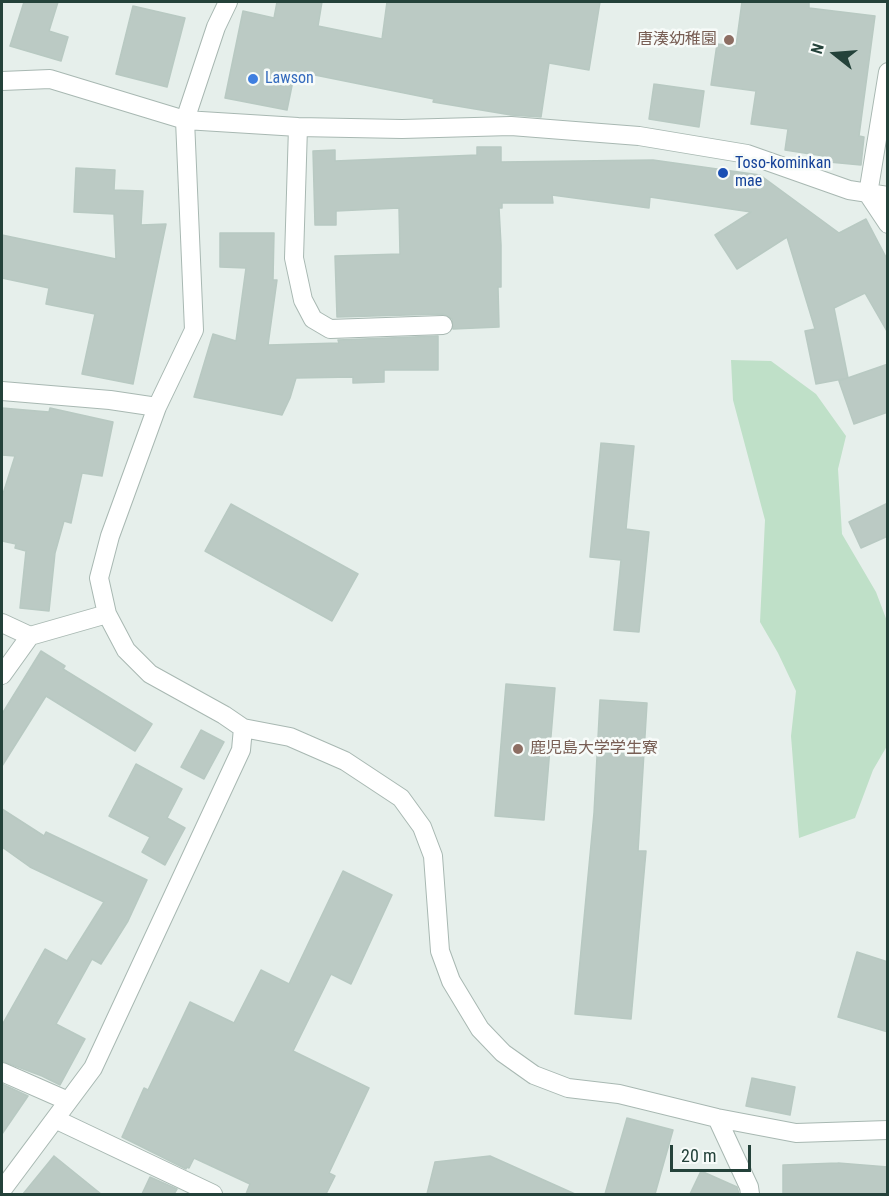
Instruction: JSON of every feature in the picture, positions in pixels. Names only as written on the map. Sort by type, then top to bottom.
[{"type":"street","points":[[228,2],[216,27],[185,120],[194,330],[156,407],[110,536],[99,578],[107,614],[126,650],[150,674],[243,728],[290,737],[345,761],[401,798],[422,827],[433,856],[440,951],[451,981],[480,1029],[503,1053],[534,1075],[568,1088],[619,1094],[717,1118],[796,1133],[888,1130]]},
{"type":"street","points":[[888,72],[868,194],[888,224]]},
{"type":"street","points":[[2,81],[50,79],[185,120],[298,127],[402,129],[511,126],[639,136],[747,154],[849,190],[888,196]]},
{"type":"street","points":[[298,127],[294,258],[303,300],[313,319],[330,329],[443,325]]},
{"type":"street","points":[[2,391],[110,400],[156,407]]},
{"type":"street","points":[[2,675],[30,636],[107,614]]},
{"type":"street","points":[[2,623],[30,636]]},
{"type":"street","points":[[2,1190],[93,1068],[241,750],[243,728]]},
{"type":"street","points":[[2,1072],[68,1101]]},
{"type":"street","points":[[717,1118],[749,1187],[750,1194]]},
{"type":"street","points":[[55,1119],[213,1194]]},
{"type":"green space","points":[[731,360],[771,361],[816,394],[846,436],[838,469],[842,534],[876,592],[887,621],[887,746],[873,770],[855,818],[799,838],[791,736],[796,691],[760,622],[765,520],[733,400]]},
{"type":"building","points":[[24,2],[58,2],[49,31],[68,37],[61,61],[10,46]]},
{"type":"building","points":[[277,2],[322,2],[318,26],[382,39],[387,2],[600,2],[589,70],[549,63],[541,117],[511,115],[433,102],[434,99],[295,71],[287,110],[225,98],[243,11],[274,18]]},
{"type":"building","points":[[742,2],[809,2],[809,8],[875,16],[859,136],[864,137],[861,165],[829,162],[830,157],[785,150],[788,129],[751,124],[756,91],[711,85],[717,44],[736,46]]},
{"type":"building","points":[[133,6],[185,18],[167,87],[116,74]]},
{"type":"building","points":[[654,84],[704,91],[699,127],[649,119]]},
{"type":"building","points":[[477,147],[501,147],[501,162],[653,160],[760,175],[839,233],[866,219],[888,261],[888,333],[865,293],[834,308],[848,378],[816,384],[805,331],[815,329],[787,237],[737,269],[715,235],[751,212],[650,197],[649,208],[552,195],[553,203],[502,203],[502,208],[499,208],[501,287],[498,287],[499,327],[453,329],[452,319],[443,314],[337,317],[335,256],[400,254],[399,208],[336,211],[336,225],[315,225],[313,151],[335,150],[335,161],[477,155]]},
{"type":"building","points":[[76,168],[115,170],[114,190],[143,191],[141,225],[166,224],[133,384],[82,374],[95,314],[46,304],[49,288],[2,278],[2,235],[116,259],[114,214],[74,212]]},
{"type":"building","points":[[220,233],[274,233],[273,280],[277,280],[268,345],[438,336],[438,370],[384,370],[384,382],[353,383],[353,377],[296,378],[282,415],[194,397],[213,334],[236,341],[246,268],[220,267]]},
{"type":"building","points":[[888,364],[888,412],[854,424],[839,381]]},
{"type":"building","points":[[2,408],[49,412],[50,408],[113,422],[102,476],[82,473],[71,523],[64,521],[55,553],[49,611],[20,608],[26,551],[15,548],[16,544],[2,541],[2,497],[15,456],[2,455]]},
{"type":"building","points":[[601,443],[634,446],[626,529],[649,532],[639,632],[614,630],[621,560],[590,557]]},
{"type":"building","points":[[888,503],[888,536],[861,548],[849,522]]},
{"type":"building","points":[[231,504],[358,574],[332,621],[205,551]]},
{"type":"building","points":[[41,651],[65,666],[63,669],[152,724],[135,751],[46,696],[2,766],[2,714]]},
{"type":"building","points":[[506,684],[555,688],[544,820],[495,816]]},
{"type":"building","points":[[600,700],[647,703],[638,851],[646,851],[631,1019],[575,1014],[594,813]]},
{"type":"building","points":[[201,730],[224,742],[204,779],[181,767]]},
{"type":"building","points":[[136,764],[182,789],[167,818],[185,828],[165,865],[142,852],[150,837],[109,816]]},
{"type":"building","points":[[2,809],[44,836],[46,832],[147,880],[128,921],[101,964],[92,959],[56,1024],[85,1039],[60,1085],[2,1061],[2,1025],[45,949],[67,961],[104,902],[30,867],[2,847]]},
{"type":"building","points":[[343,871],[392,895],[351,984],[331,974],[293,1051],[369,1088],[329,1173],[335,1176],[326,1194],[246,1194],[250,1184],[194,1158],[189,1168],[186,1169],[122,1137],[144,1088],[148,1090],[190,1002],[234,1023],[261,970],[289,984]]},
{"type":"building","points":[[857,952],[888,962],[888,1032],[838,1017]]},
{"type":"building","points":[[752,1078],[795,1087],[790,1115],[746,1106]]},
{"type":"building","points":[[2,1084],[28,1096],[2,1134]]},
{"type":"building","points":[[627,1118],[673,1130],[655,1194],[605,1194]]},
{"type":"building","points":[[54,1156],[101,1194],[23,1194]]},
{"type":"building","points":[[490,1156],[575,1194],[427,1194],[435,1162]]},
{"type":"building","points":[[838,1163],[888,1167],[888,1194],[783,1194],[783,1165]]},
{"type":"building","points":[[701,1171],[737,1187],[739,1194],[690,1194]]},
{"type":"building","points":[[150,1177],[177,1189],[174,1194],[142,1194]]},
{"type":"place","name":"唐湊幼稚園","points":[[729,40]]},
{"type":"place","name":"Lawson","points":[[253,79]]},
{"type":"place","name":"Toso-kominkan mae","points":[[723,173]]},
{"type":"place","name":"鹿児島大学学生寮","points":[[518,749]]}]
